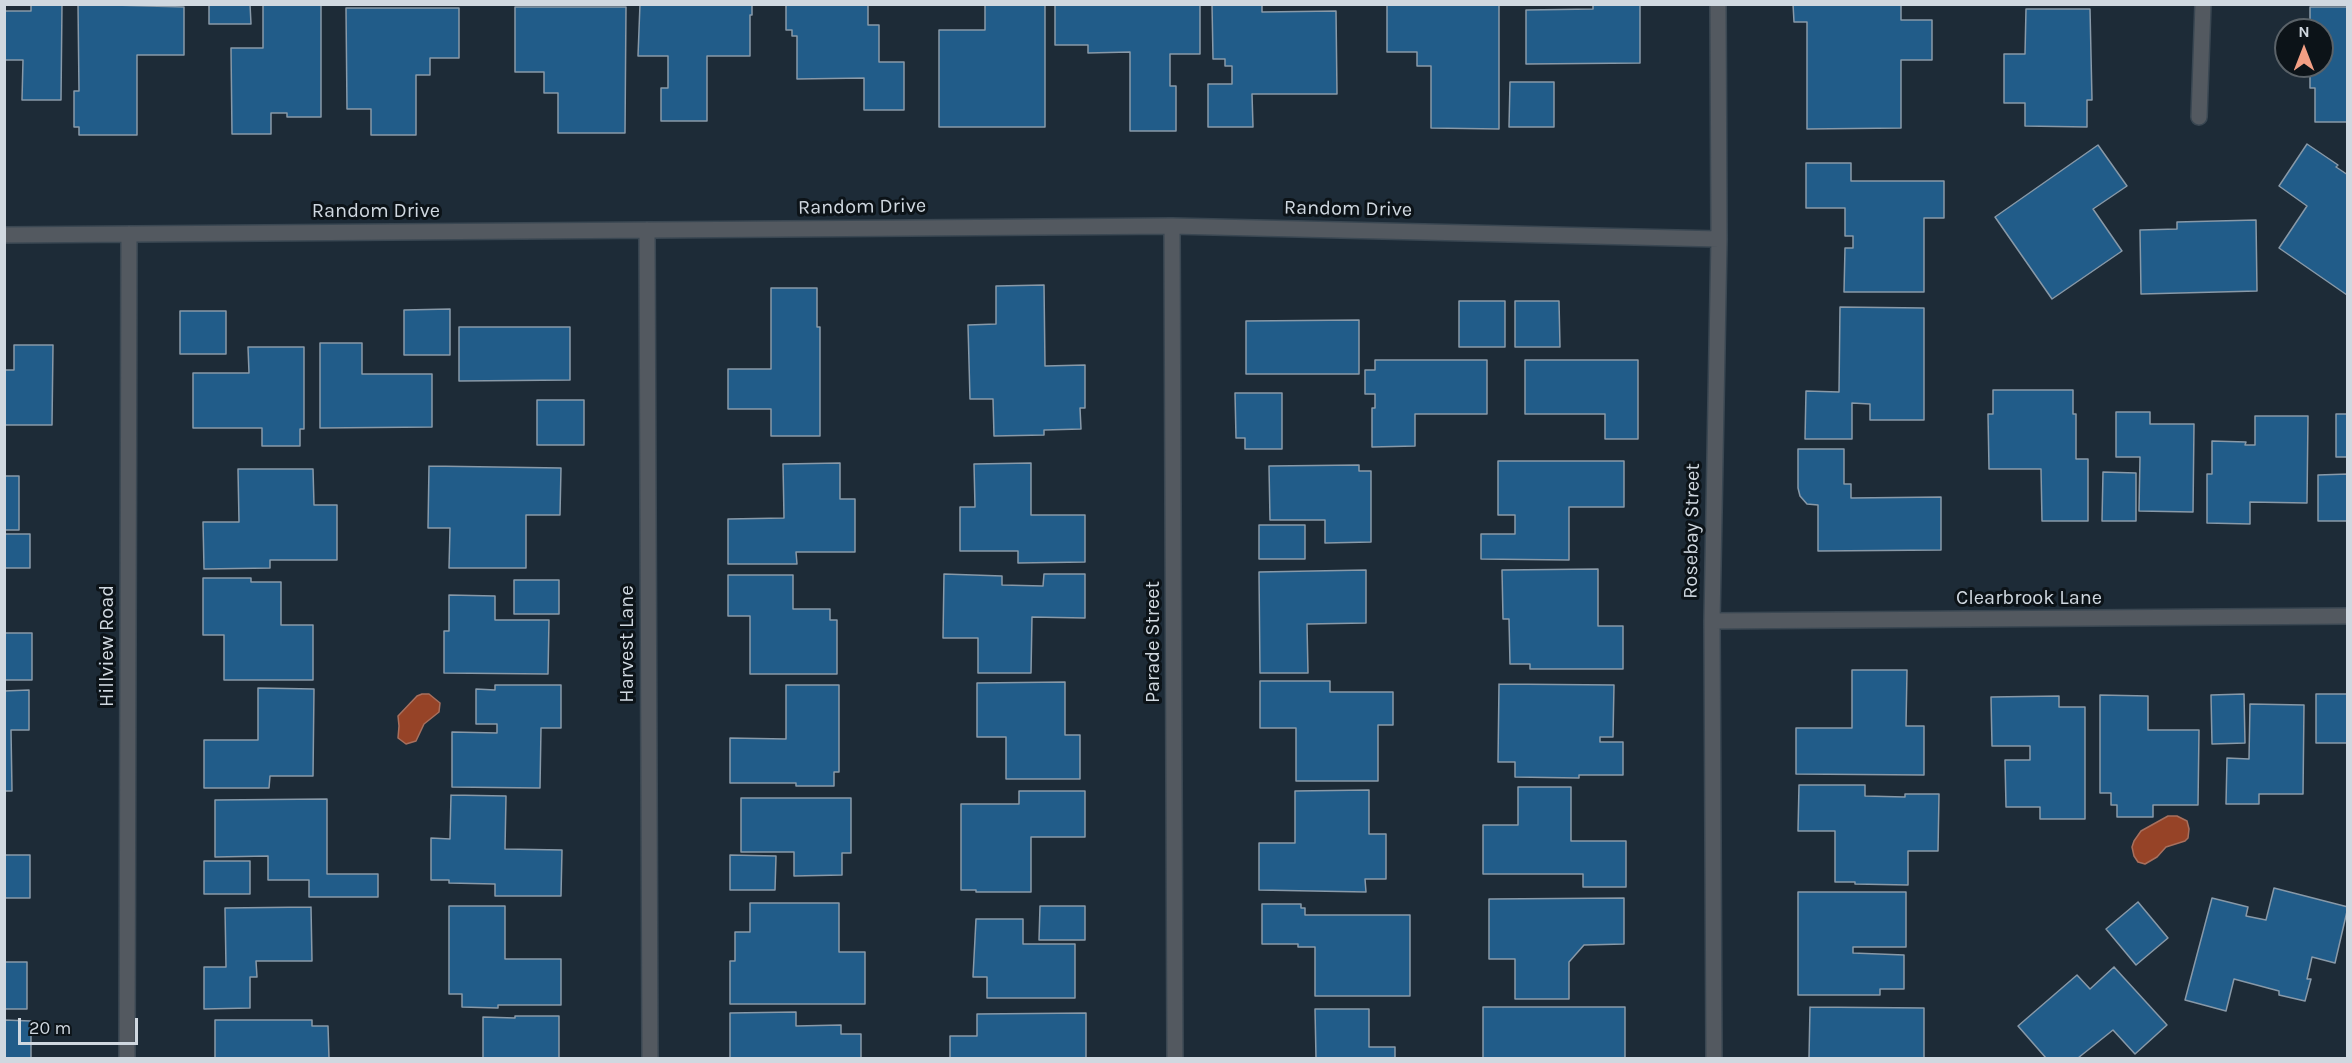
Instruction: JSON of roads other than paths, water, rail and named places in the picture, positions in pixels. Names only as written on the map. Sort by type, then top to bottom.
[{"type":"street","name":"Rosebay Street","points":[[1714,1059],[1712,621],[1719,239],[1718,4]]},
{"type":"street","points":[[2199,117],[2203,4]]},
{"type":"street","name":"Random Drive","points":[[4,235],[1172,226],[1719,239]]},
{"type":"street","name":"Parade Street","points":[[1172,226],[1175,1059]]},
{"type":"street","name":"Harvest Lane","points":[[647,230],[650,1059]]},
{"type":"street","name":"Hillview Road","points":[[127,1059],[129,234]]},
{"type":"street","name":"Clearbrook Lane","points":[[1712,621],[2348,616]]}]
